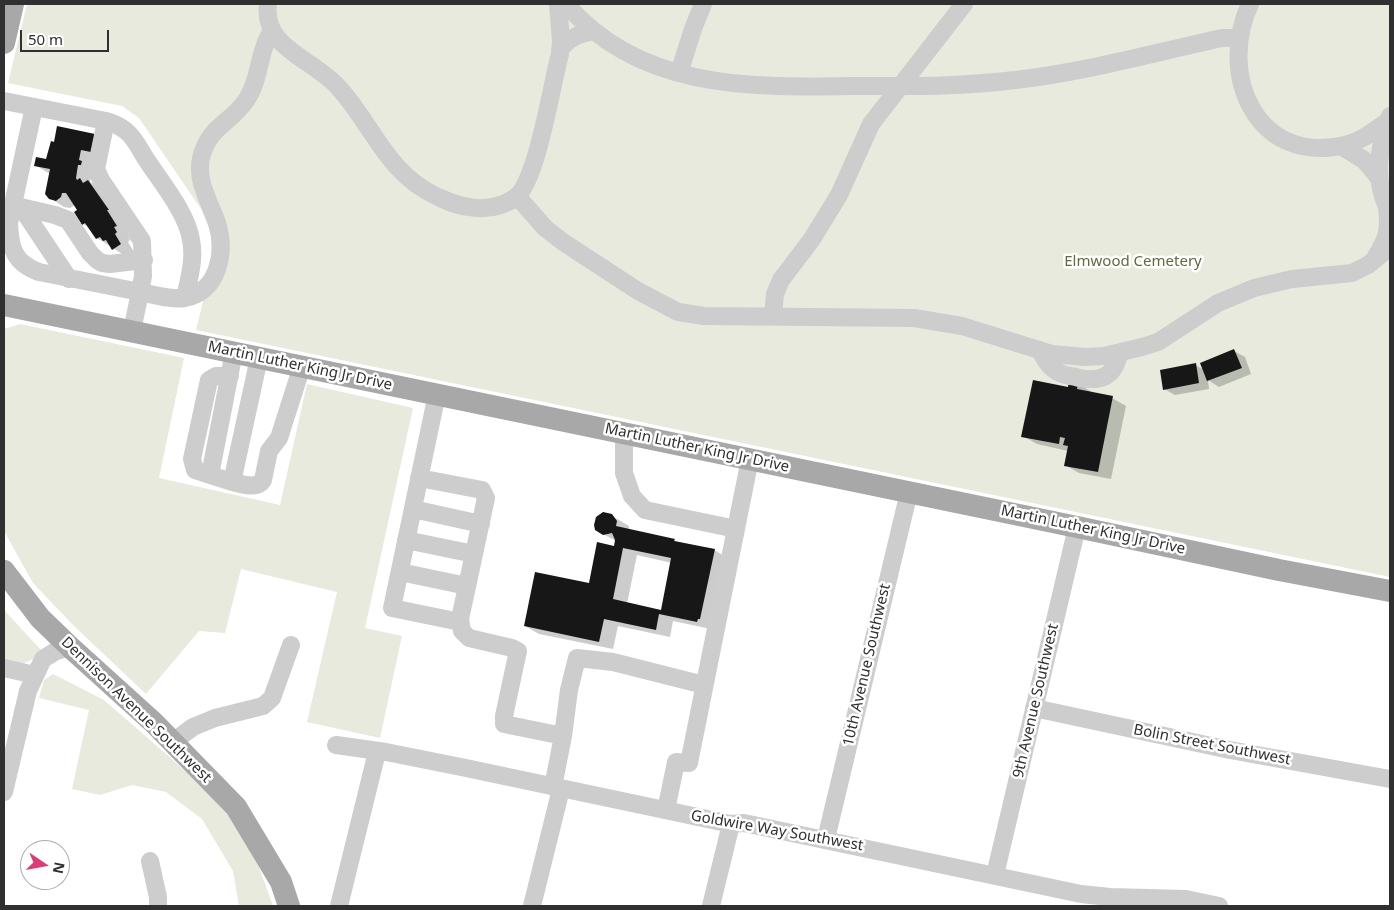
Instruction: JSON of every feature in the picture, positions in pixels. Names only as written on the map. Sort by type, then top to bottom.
[{"type":"main road","points":[[5,34],[13,4]]},
{"type":"main road","name":"Martin Luther King Jr Drive","points":[[4,305],[1279,570],[1390,591]]},
{"type":"main road","points":[[4,319],[42,313]]},
{"type":"main road","name":"Dennison Avenue Southwest","points":[[4,571],[40,618],[154,723],[236,807],[281,882],[289,906]]},
{"type":"street","points":[[268,4],[268,20],[272,32],[278,40],[320,70],[337,85],[356,108],[388,157],[404,175],[426,191],[452,203],[476,208],[500,205],[517,196],[527,182],[532,170],[560,50],[561,28],[558,4]]},
{"type":"street","points":[[566,4],[612,45],[643,61],[680,73],[718,82],[759,86],[946,85],[1030,78],[1090,68],[1222,38],[1238,38]]},
{"type":"street","points":[[680,73],[693,29],[703,4]]},
{"type":"street","points":[[772,316],[775,294],[781,280],[825,219],[839,195],[871,124],[964,4]]},
{"type":"street","points":[[1250,4],[1238,38],[1237,55],[1240,81],[1251,108],[1266,127],[1294,144],[1321,148],[1341,146],[1360,140],[1389,118]]},
{"type":"street","points":[[560,50],[566,42],[593,30]]},
{"type":"street","points":[[34,107],[17,206],[9,223],[10,242],[14,253],[21,263],[29,269],[69,279],[172,298],[185,298],[204,290],[216,275],[219,264],[220,252],[217,225],[200,177],[204,149],[215,130],[240,109],[247,100],[256,80],[264,45],[272,32]]},
{"type":"street","points":[[4,101],[106,121],[116,124],[131,136],[187,225],[191,240],[192,257],[185,298]]},
{"type":"street","points":[[517,196],[545,228],[563,242],[638,291],[678,312],[704,316],[914,318],[962,326],[1040,350],[1046,362],[1060,373],[1096,379],[1104,377],[1111,372],[1117,364],[1120,353],[1158,342],[1218,303],[1254,288],[1292,279],[1352,274],[1383,254],[1388,234],[1389,210],[1379,178],[1378,168],[1389,118]]},
{"type":"street","points":[[106,121],[96,169],[101,180],[142,241],[144,276],[132,331]]},
{"type":"street","points":[[1341,146],[1364,160],[1379,178]]},
{"type":"street","points":[[17,206],[68,220],[90,253],[102,263],[110,264],[144,260]]},
{"type":"street","points":[[17,206],[40,234],[69,279]]},
{"type":"street","points":[[234,352],[230,376],[216,376],[209,380],[192,459],[195,470],[232,482],[256,486],[261,484],[269,451],[279,438],[283,428],[302,366]]},
{"type":"street","points":[[232,482],[259,358]]},
{"type":"street","points":[[437,394],[392,608],[460,622]]},
{"type":"street","points":[[624,433],[624,473],[632,496],[645,510],[736,529]]},
{"type":"street","points":[[666,810],[676,762],[689,763],[750,459]]},
{"type":"street","points":[[419,478],[482,490],[486,498],[460,622],[462,631],[469,638],[518,651],[504,716],[504,724],[563,736]]},
{"type":"street","name":"10th Avenue Southwest","points":[[826,839],[909,492]]},
{"type":"street","points":[[413,509],[481,524]]},
{"type":"street","name":"9th Avenue Southwest","points":[[995,875],[1077,527]]},
{"type":"street","points":[[406,540],[474,554]]},
{"type":"street","points":[[400,572],[467,586]]},
{"type":"street","points":[[173,742],[193,728],[215,718],[263,706],[272,698],[291,645]]},
{"type":"street","points":[[4,792],[28,691],[35,675],[43,659],[56,651],[70,647]]},
{"type":"street","points":[[532,906],[557,788],[569,690],[577,658],[613,662],[704,685]]},
{"type":"street","points":[[4,668],[35,675]]},
{"type":"street","name":"Bolin Street Southwest","points":[[1034,708],[1230,750],[1390,779]]},
{"type":"street","name":"Goldwire Way Southwest","points":[[336,745],[466,768],[731,824],[744,823],[826,839],[1081,894],[1110,897],[1186,899],[1195,904],[1219,906]]},
{"type":"street","points":[[339,906],[377,752]]},
{"type":"street","points":[[711,906],[731,824]]},
{"type":"street","points":[[150,861],[158,897],[158,906]]},
{"type":"green space","name":"Elmwood Cemetery","points":[[27,4],[1390,4],[1390,577],[196,330],[212,265],[211,233],[201,209],[139,118],[122,106],[8,83]]},
{"type":"green space","points":[[20,324],[184,358],[159,478],[280,505],[307,384],[413,408],[365,628],[402,636],[380,738],[307,722],[337,592],[241,569],[225,633],[199,631],[146,694],[74,626],[33,583],[4,531],[4,329]]},
{"type":"green space","points":[[4,610],[42,651],[33,659],[24,663],[4,661]]},
{"type":"green space","points":[[53,674],[104,700],[212,794],[235,823],[259,867],[273,906],[239,906],[233,871],[202,819],[166,792],[132,785],[100,795],[72,789],[89,710],[39,698],[44,680]]},
{"type":"building","points":[[57,126],[95,134],[91,152],[81,150],[79,160],[82,161],[81,165],[78,165],[76,178],[77,180],[80,178],[83,183],[88,180],[109,210],[107,210],[117,226],[114,227],[117,232],[115,234],[121,244],[112,250],[106,240],[103,241],[100,237],[96,239],[85,223],[82,225],[74,212],[77,210],[66,193],[62,193],[61,197],[56,201],[49,199],[45,194],[50,169],[34,166],[36,157],[46,159],[51,141],[54,142]]},
{"type":"building","points":[[1234,349],[1242,368],[1207,381],[1200,363]]},
{"type":"building","points":[[1196,363],[1199,383],[1163,390],[1160,370]]},
{"type":"building","points":[[1033,380],[1068,387],[1069,381],[1078,383],[1077,389],[1113,396],[1098,472],[1064,466],[1068,446],[1063,445],[1065,438],[1060,437],[1059,444],[1021,437]]},
{"type":"building","points":[[603,512],[612,514],[617,521],[616,526],[715,549],[700,619],[697,622],[659,614],[656,630],[604,619],[599,642],[524,626],[535,572],[589,583],[597,542],[614,546],[615,540],[612,533],[603,535],[595,530],[596,517]],"holes":[[[623,548],[671,558],[661,610],[613,599]]]}]
